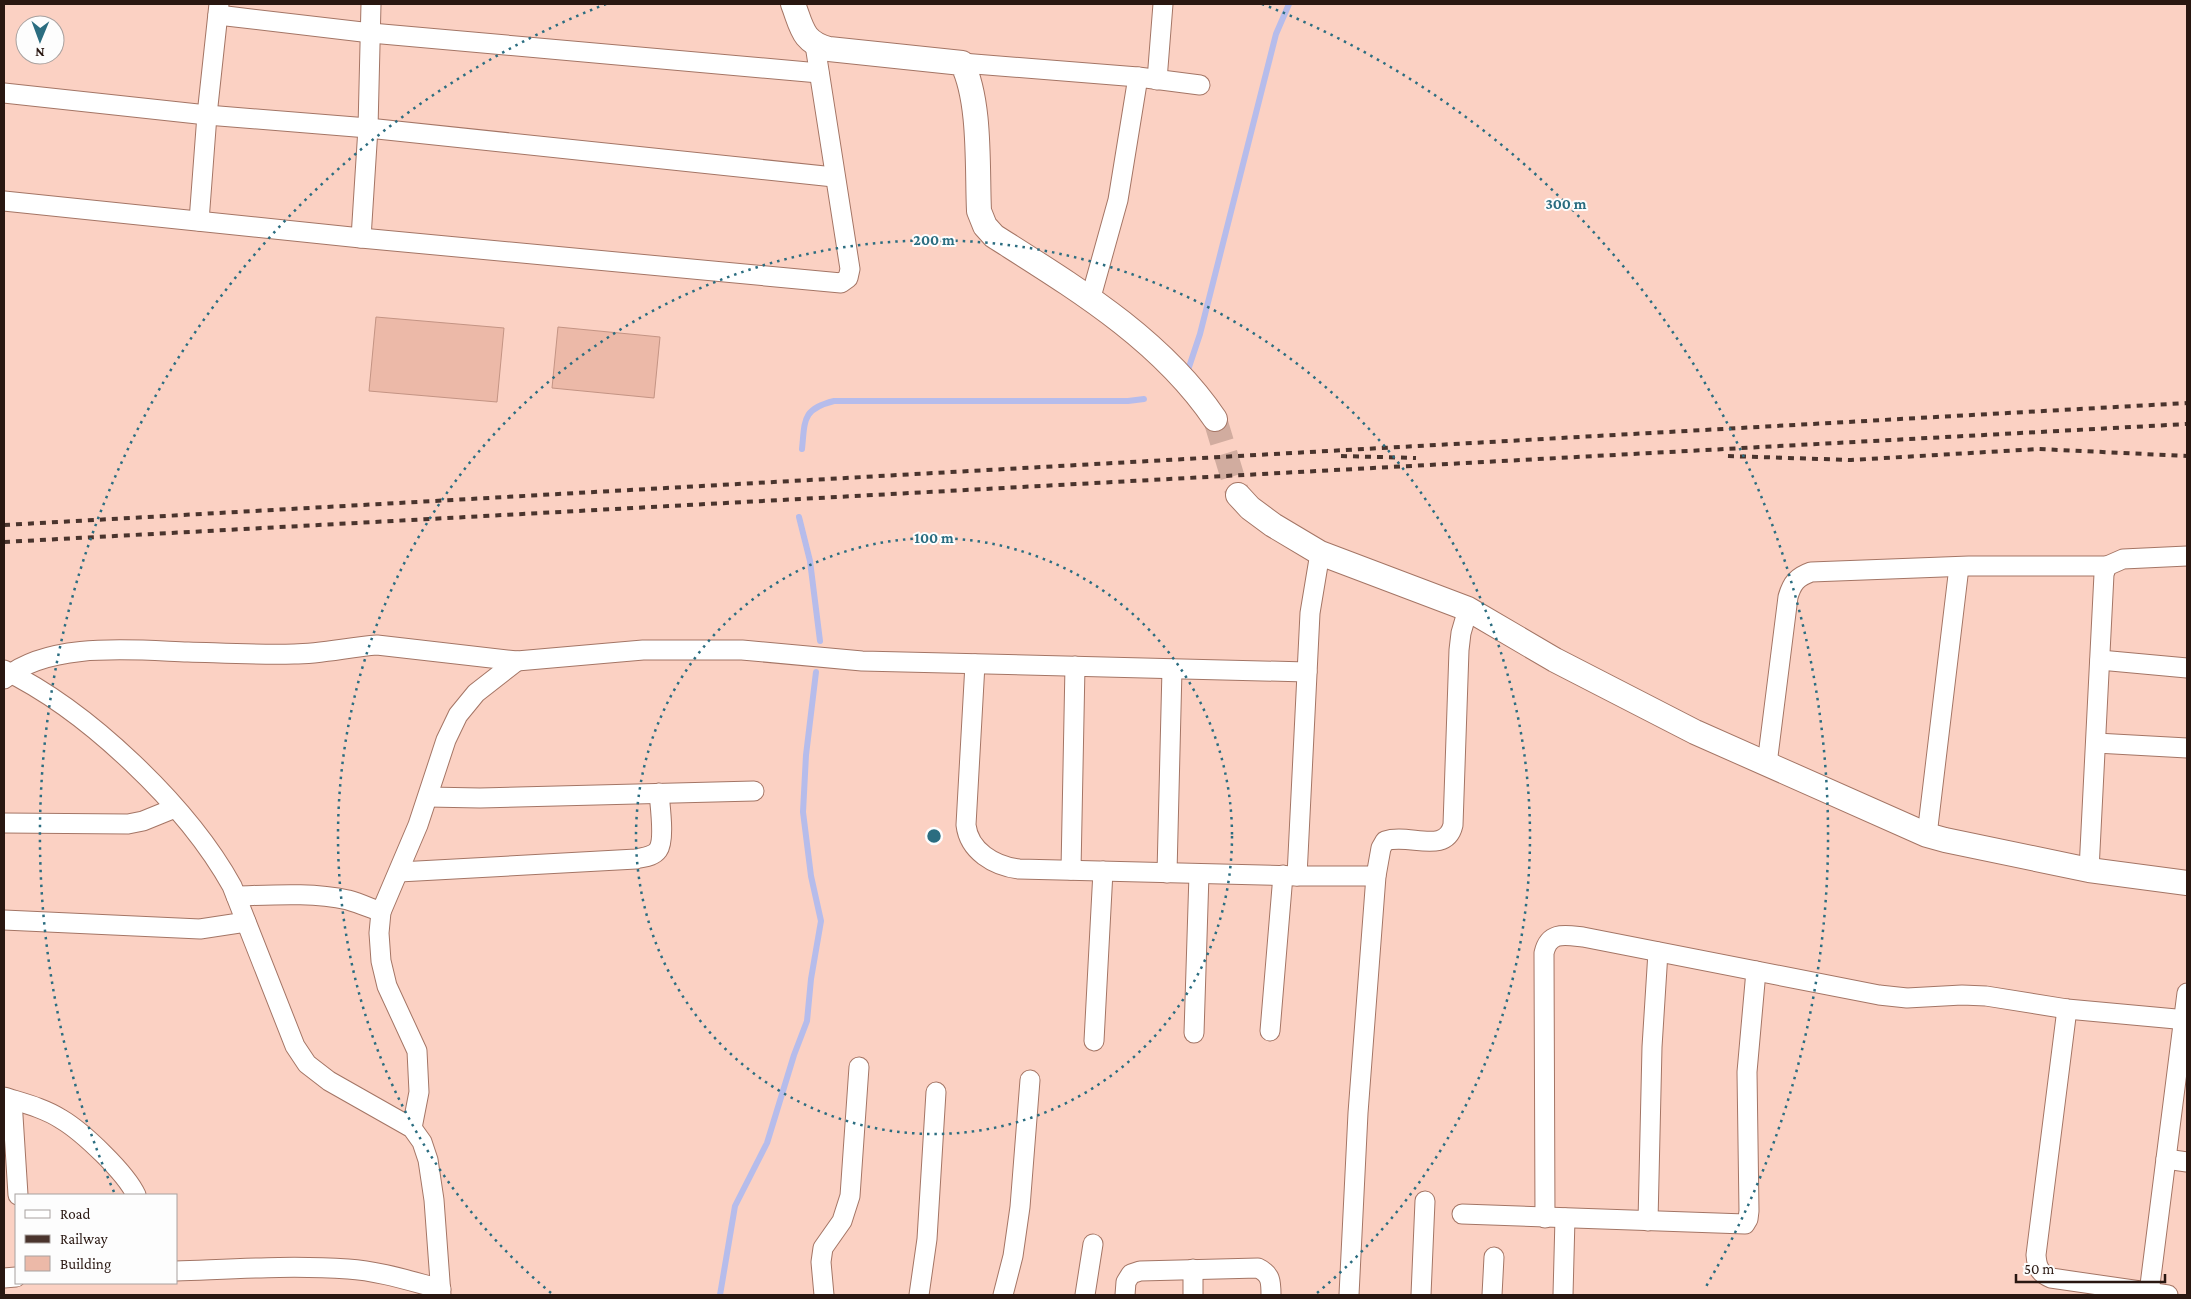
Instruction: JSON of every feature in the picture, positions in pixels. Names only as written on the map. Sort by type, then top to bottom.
[{"type":"street","points":[[361,238],[368,128],[371,4]]},
{"type":"street","points":[[793,4],[805,37],[815,45],[828,49],[1138,78],[1200,86]]},
{"type":"street","points":[[1157,80],[1163,4]]},
{"type":"street","points":[[200,221],[207,115],[218,10],[371,33],[819,73]]},
{"type":"street","points":[[4,200],[361,238],[841,283],[848,278],[850,269],[834,177],[815,45]]},
{"type":"street","points":[[962,63],[968,76],[973,96],[979,212],[985,226],[994,236],[1091,298],[1168,362],[1206,405],[1215,419]]},
{"type":"street","points":[[1091,298],[1118,200],[1138,78]]},
{"type":"street","points":[[4,94],[207,115],[368,128],[834,177]]},
{"type":"street","points":[[1238,495],[1250,508],[1273,525],[1320,553],[1468,609],[1555,660],[1695,732],[1928,835],[2089,870],[2187,883]]},
{"type":"street","points":[[1270,1031],[1290,876],[1308,672],[1310,613],[1320,553]]},
{"type":"street","points":[[1767,764],[1788,597],[1792,585],[1799,576],[1811,572],[1959,567],[2107,566],[2124,559],[2187,556]]},
{"type":"street","points":[[2089,870],[2104,574],[2107,566]]},
{"type":"street","points":[[1928,835],[1959,567]]},
{"type":"street","points":[[1349,1295],[1358,1113],[1376,876],[1381,848],[1385,841],[1402,838],[1438,842],[1445,840],[1451,833],[1454,825],[1459,650],[1461,633],[1468,609]]},
{"type":"street","points":[[6,674],[38,660],[100,651],[142,650],[294,654],[326,653],[359,646],[377,645],[460,656],[517,661],[644,650],[722,650],[795,654],[862,661],[1308,672]]},
{"type":"street","points":[[2100,660],[2187,668]]},
{"type":"street","points":[[412,1128],[419,1092],[417,1052],[387,986],[380,952],[381,912],[399,872],[428,797],[446,740],[458,715],[476,693],[517,661]]},
{"type":"street","points":[[975,664],[966,825],[967,836],[973,846],[994,862],[1008,867],[1071,870],[1290,876],[1376,876]]},
{"type":"street","points":[[1071,870],[1076,666]]},
{"type":"street","points":[[1168,873],[1172,669]]},
{"type":"street","points":[[6,674],[63,706],[92,729],[129,760],[174,808],[218,861],[236,896],[295,1046],[307,1064],[329,1081],[412,1128],[422,1142],[428,1160],[434,1200],[441,1292],[382,1274],[349,1269],[178,1271]]},
{"type":"street","points":[[2096,743],[2187,748]]},
{"type":"street","points":[[428,797],[480,798],[754,791]]},
{"type":"street","points":[[399,872],[636,859],[650,856],[658,849],[661,839],[659,793]]},
{"type":"street","points":[[4,823],[128,824],[143,821],[174,808]]},
{"type":"street","points":[[1094,1040],[1103,871]]},
{"type":"street","points":[[1194,1033],[1199,874]]},
{"type":"street","points":[[236,896],[292,894],[316,896],[349,900],[381,912]]},
{"type":"street","points":[[4,920],[200,929],[246,922]]},
{"type":"street","points":[[1545,1218],[1544,953],[1546,945],[1554,937],[1563,935],[1879,995],[1907,998],[1962,995],[1986,996],[2067,1009],[2185,1020]]},
{"type":"street","points":[[1648,1221],[1652,1047],[1658,952]]},
{"type":"street","points":[[1462,1214],[1745,1224],[1748,1219],[1748,1072],[1756,971]]},
{"type":"street","points":[[2149,1293],[2187,993]]},
{"type":"street","points":[[2067,1009],[2037,1245],[2037,1266],[2042,1274],[2051,1278],[2168,1295]]},
{"type":"street","points":[[824,1295],[821,1262],[823,1248],[842,1221],[850,1196],[859,1067]]},
{"type":"street","points":[[1003,1295],[1013,1256],[1020,1207],[1030,1080]]},
{"type":"street","points":[[919,1295],[927,1239],[936,1092]]},
{"type":"street","points":[[18,1194],[8,1098],[61,1118],[87,1138],[131,1185],[136,1194]]},
{"type":"street","points":[[2166,1160],[2187,1162]]},
{"type":"street","points":[[1421,1295],[1424,1201]]},
{"type":"street","points":[[1563,1295],[1565,1218]]},
{"type":"street","points":[[1085,1295],[1092,1244]]},
{"type":"street","points":[[1492,1295],[1494,1257]]},
{"type":"street","points":[[1125,1295],[1126,1282],[1131,1274],[1140,1271],[1258,1268],[1265,1271],[1270,1277],[1271,1295]]},
{"type":"street","points":[[1193,1269],[1193,1295]]},
{"type":"building","points":[[376,317],[504,328],[497,402],[369,391]]},
{"type":"building","points":[[558,327],[660,337],[654,398],[552,388]]},
{"type":"waterway","points":[[1188,370],[1200,334],[1276,34],[1289,4]]},
{"type":"waterway","points":[[802,449],[807,417],[816,408],[834,401],[1128,401],[1144,399]]},
{"type":"waterway","points":[[799,517],[810,561],[820,641]]},
{"type":"waterway","points":[[720,1295],[735,1206],[767,1143],[794,1055],[807,1021],[811,979],[821,921],[811,876],[803,812],[806,755],[816,672]]},
{"type":"tunnel","points":[[1215,419],[1238,495]]},
{"type":"railway","points":[[4,525],[2187,403]]},
{"type":"railway","points":[[4,542],[2187,424]]},
{"type":"railway","points":[[1728,456],[1851,460],[2039,449],[2187,456]]},
{"type":"railway","points":[[1341,456],[1416,458]]}]
